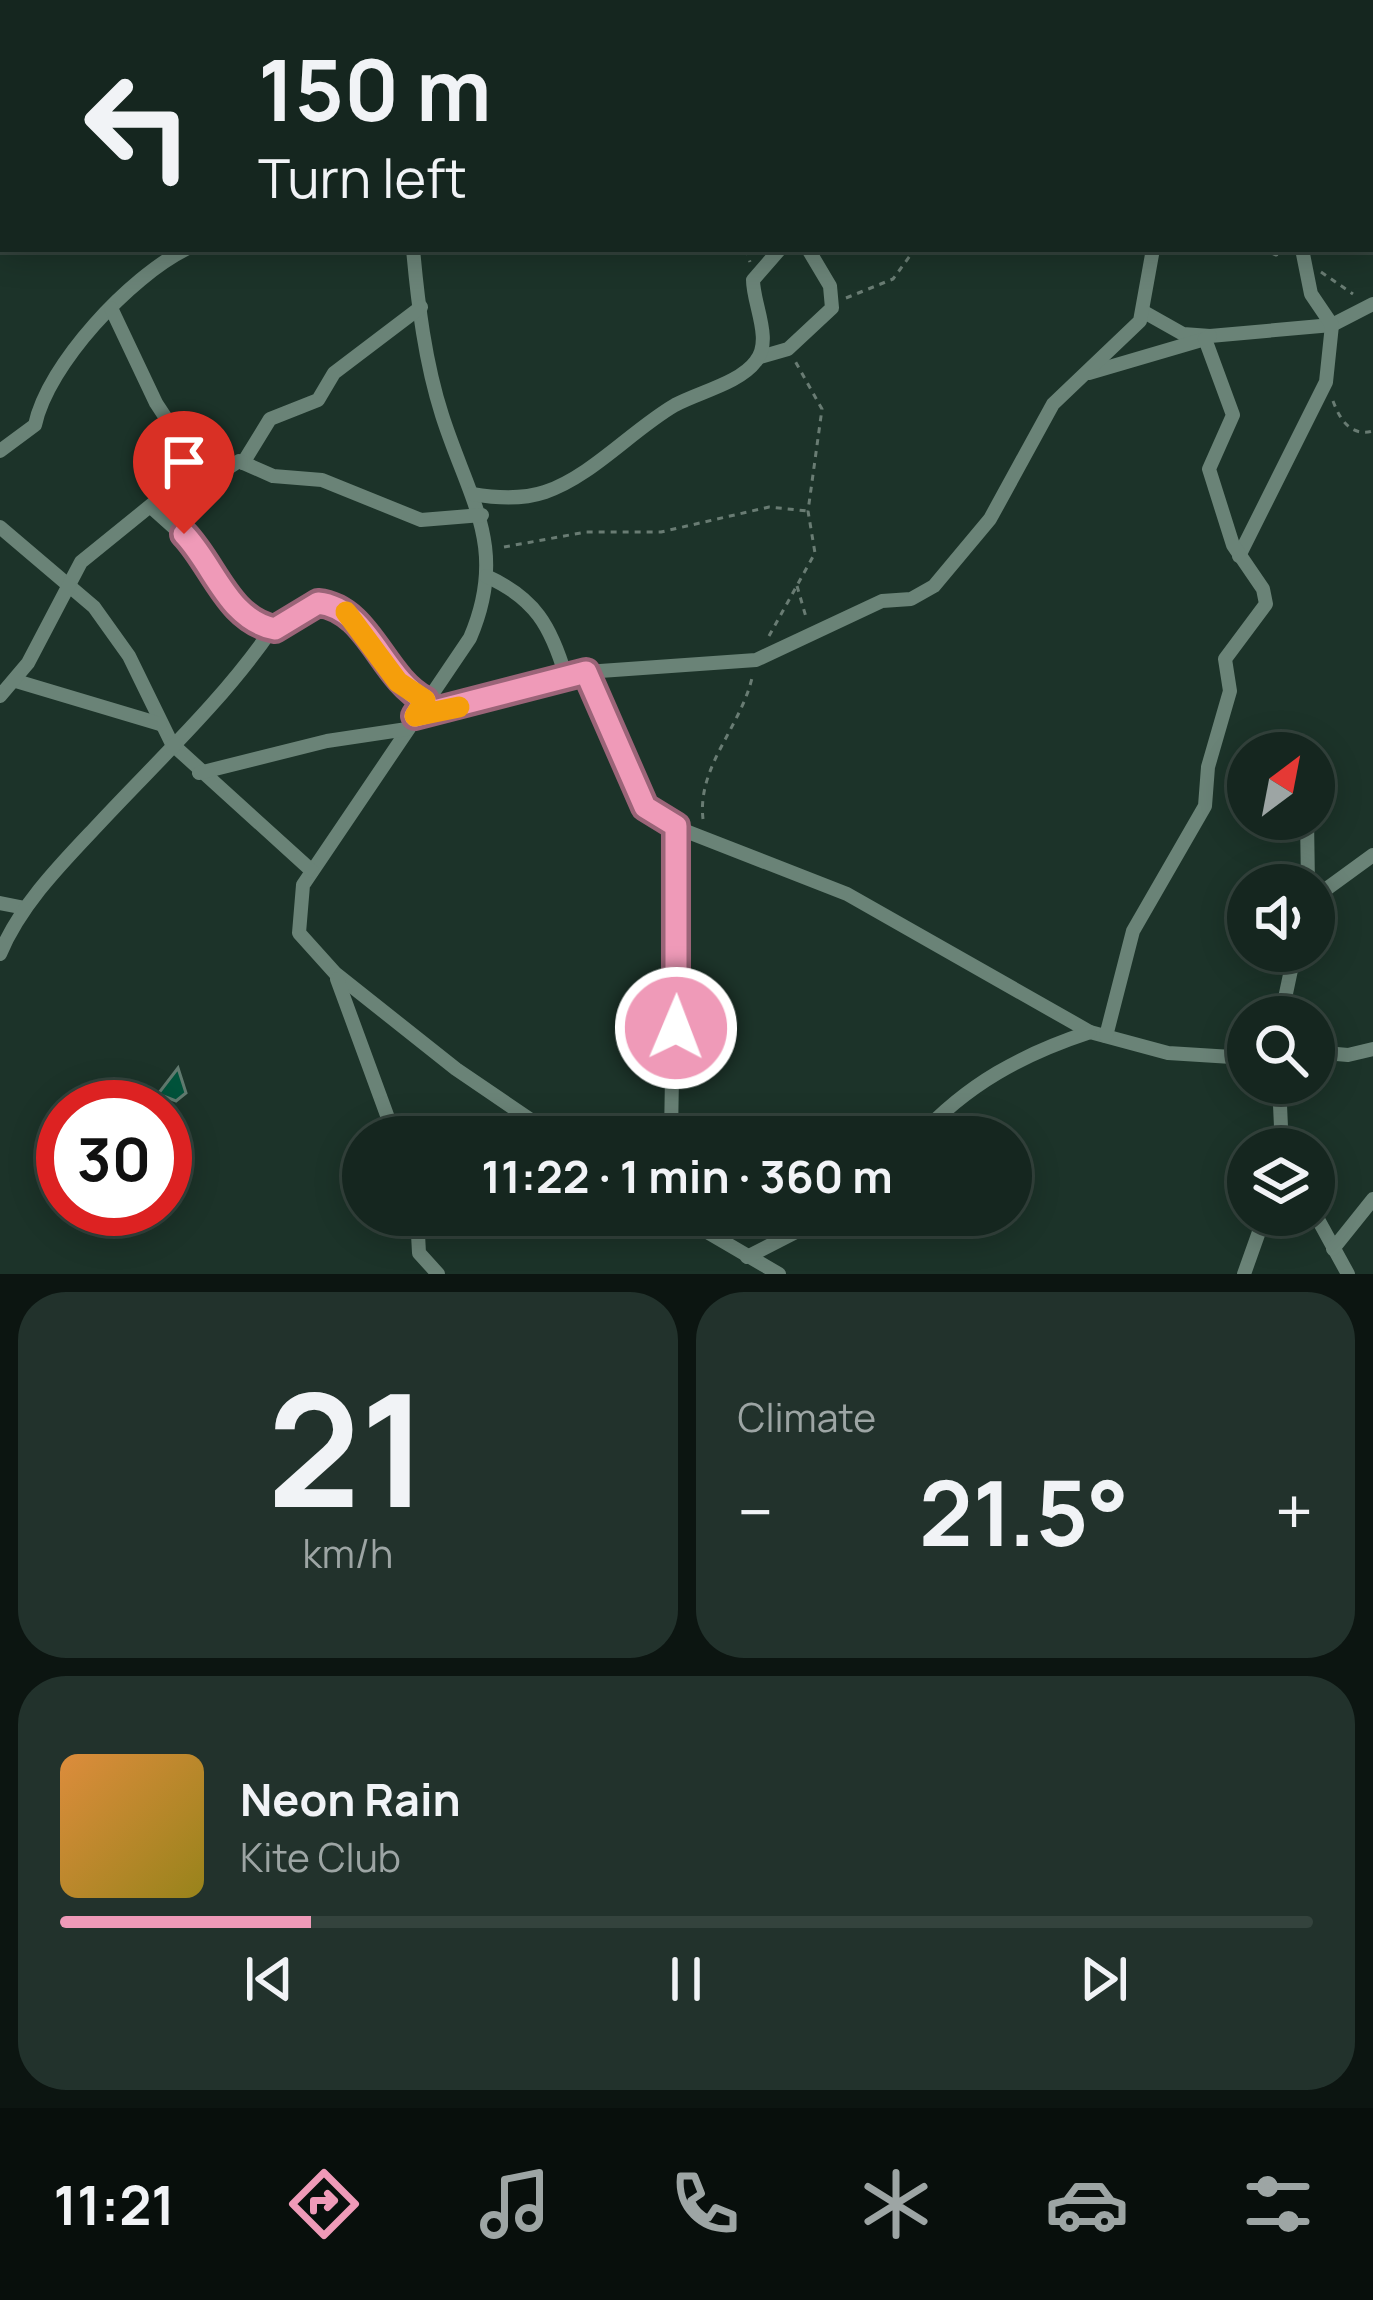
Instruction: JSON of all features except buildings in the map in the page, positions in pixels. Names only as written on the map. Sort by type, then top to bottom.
[{"type":"street","points":[[0,451],[35,425],[40,404],[63,368],[111,308],[182,252]]},
{"type":"street","points":[[413,252],[434,389],[482,515],[489,549],[482,610],[470,638],[312,871],[298,904],[299,933],[334,973],[456,1069],[525,1116]]},
{"type":"street","points":[[760,357],[753,280],[777,252]]},
{"type":"street","points":[[472,494],[501,499],[542,493],[569,481],[649,422],[748,369],[760,357],[788,349],[832,308],[830,286],[810,252]]},
{"type":"street","points":[[199,773],[411,722],[566,676],[756,660],[881,602],[911,599],[954,568],[990,519],[1053,404],[1132,333],[1144,312],[1153,252]]},
{"type":"street","points":[[1239,556],[1326,382],[1332,325],[1311,293],[1304,255]]},
{"type":"street","points":[[1084,374],[1208,338],[1332,325],[1371,305]]},
{"type":"street","points":[[243,463],[270,419],[318,400],[334,373],[421,307]]},
{"type":"street","points":[[111,308],[156,403],[179,438],[175,465],[155,501]]},
{"type":"street","points":[[1144,312],[1183,334],[1208,338]]},
{"type":"street","points":[[1106,1036],[1133,932],[1205,806],[1208,767],[1230,692],[1225,659],[1266,604],[1263,589],[1239,556],[1209,464],[1233,415],[1208,338]]},
{"type":"street","points":[[0,695],[16,681],[68,581],[98,545],[155,501],[191,489],[231,463],[273,476],[322,480],[422,520],[482,515]]},
{"type":"street","points":[[155,501],[200,550],[240,611],[272,628]]},
{"type":"street","points":[[0,527],[68,581],[129,656],[172,744],[312,871]]},
{"type":"street","points":[[486,576],[532,601],[557,646],[566,676]]},
{"type":"street","points":[[0,954],[25,908],[232,683],[272,628],[304,607],[318,603],[338,607],[398,682],[425,700]]},
{"type":"street","points":[[586,672],[645,807],[676,826],[847,894],[1090,1032],[1168,1052],[1227,1056]]},
{"type":"street","points":[[16,681],[160,724]]},
{"type":"street","points":[[671,1116],[676,826]]},
{"type":"street","points":[[1335,883],[1373,856]]},
{"type":"street","points":[[0,903],[25,908]]},
{"type":"street","points":[[334,973],[358,1026],[388,1116]]},
{"type":"street","points":[[940,1116],[969,1088],[1009,1065],[1090,1032]]},
{"type":"street","points":[[1335,1054],[1373,1049]]},
{"type":"street","points":[[1333,1250],[1373,1199]]},
{"type":"street","points":[[418,1236],[419,1253],[438,1274]]},
{"type":"street","points":[[710,1236],[754,1265],[779,1274]]},
{"type":"street","points":[[754,1265],[798,1236]]},
{"type":"street","points":[[1244,1274],[1258,1236]]},
{"type":"street","points":[[1326,1236],[1348,1274]]},
{"type":"path","points":[[832,308],[859,290],[893,279],[913,252]]},
{"type":"path","points":[[1304,255],[1371,305]]},
{"type":"path","points":[[708,838],[701,814],[705,778],[743,711],[756,660],[814,553],[808,511],[822,409],[788,349]]},
{"type":"path","points":[[1326,382],[1347,426],[1359,433],[1373,431]]},
{"type":"path","points":[[489,549],[616,529],[661,532],[769,507],[808,511]]},
{"type":"path","points":[[796,584],[812,636]]},
{"type":"slow traffic","points":[[346,612],[398,682],[425,700],[415,716],[459,707]]},
{"type":"route","points":[[184,534],[209,563],[228,598],[257,623],[275,629],[304,607],[318,603],[347,614],[398,682],[425,700],[415,716],[586,672],[645,807],[676,826],[676,1028]]}]
